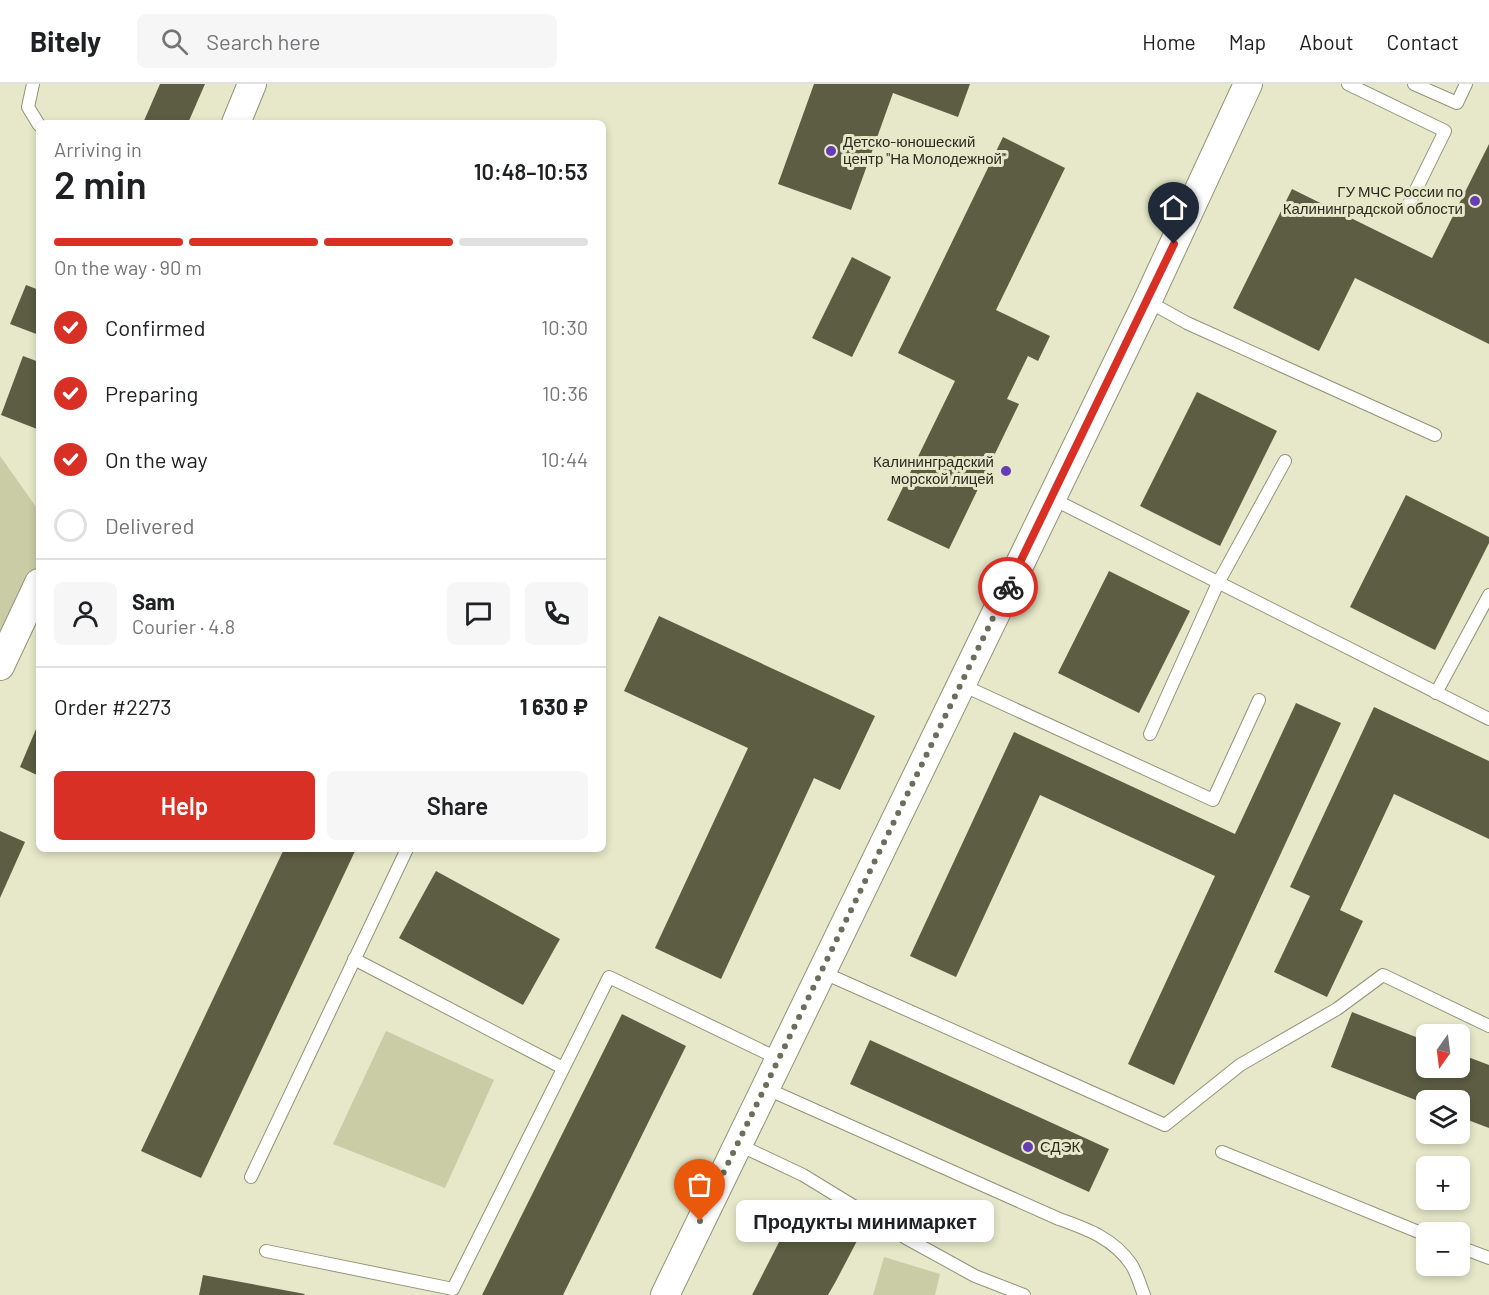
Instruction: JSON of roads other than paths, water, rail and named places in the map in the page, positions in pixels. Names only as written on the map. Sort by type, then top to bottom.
[{"type":"street","points":[[237,120],[252,84]]},
{"type":"street","points":[[666,1294],[1146,304],[1248,84]]},
{"type":"street","points":[[0,666],[36,589]]},
{"type":"lane","points":[[33,84],[28,107],[36,120]]},
{"type":"lane","points":[[1348,84],[1445,131],[1407,208]]},
{"type":"lane","points":[[1414,84],[1457,103],[1466,84]]},
{"type":"lane","points":[[1146,304],[1160,308],[1187,323],[1435,435]]},
{"type":"lane","points":[[1150,734],[1218,583],[1285,461]]},
{"type":"lane","points":[[1051,498],[1489,719]]},
{"type":"lane","points":[[1436,693],[1489,595]]},
{"type":"lane","points":[[960,684],[1213,800],[1259,700]]},
{"type":"lane","points":[[251,1177],[406,852]]},
{"type":"lane","points":[[354,959],[564,1068]]},
{"type":"lane","points":[[821,971],[1165,1125],[1240,1065],[1337,1008],[1383,975],[1489,1026]]},
{"type":"lane","points":[[266,1251],[453,1289],[609,977],[779,1059]]},
{"type":"lane","points":[[764,1088],[1059,1219],[1092,1231],[1113,1244],[1131,1265],[1144,1295]]},
{"type":"lane","points":[[737,1144],[802,1175],[880,1223],[975,1276],[1024,1295]]},
{"type":"lane","points":[[1222,1152],[1416,1230]]},
{"type":"lane","points":[[1470,1251],[1489,1258]]},
{"type":"place","name":"Детско-юношеский центр \"На Молодежной\"","points":[[831,151]]},
{"type":"place","name":"ГУ МЧС России по Калининградской облости","points":[[1475,201]]},
{"type":"place","name":"Калининградский морской лицей","points":[[1006,471]]},
{"type":"place","name":"СДЭК","points":[[1028,1147]]},
{"type":"place","name":"Продукты минимаркет","points":[[700,1221]]}]
